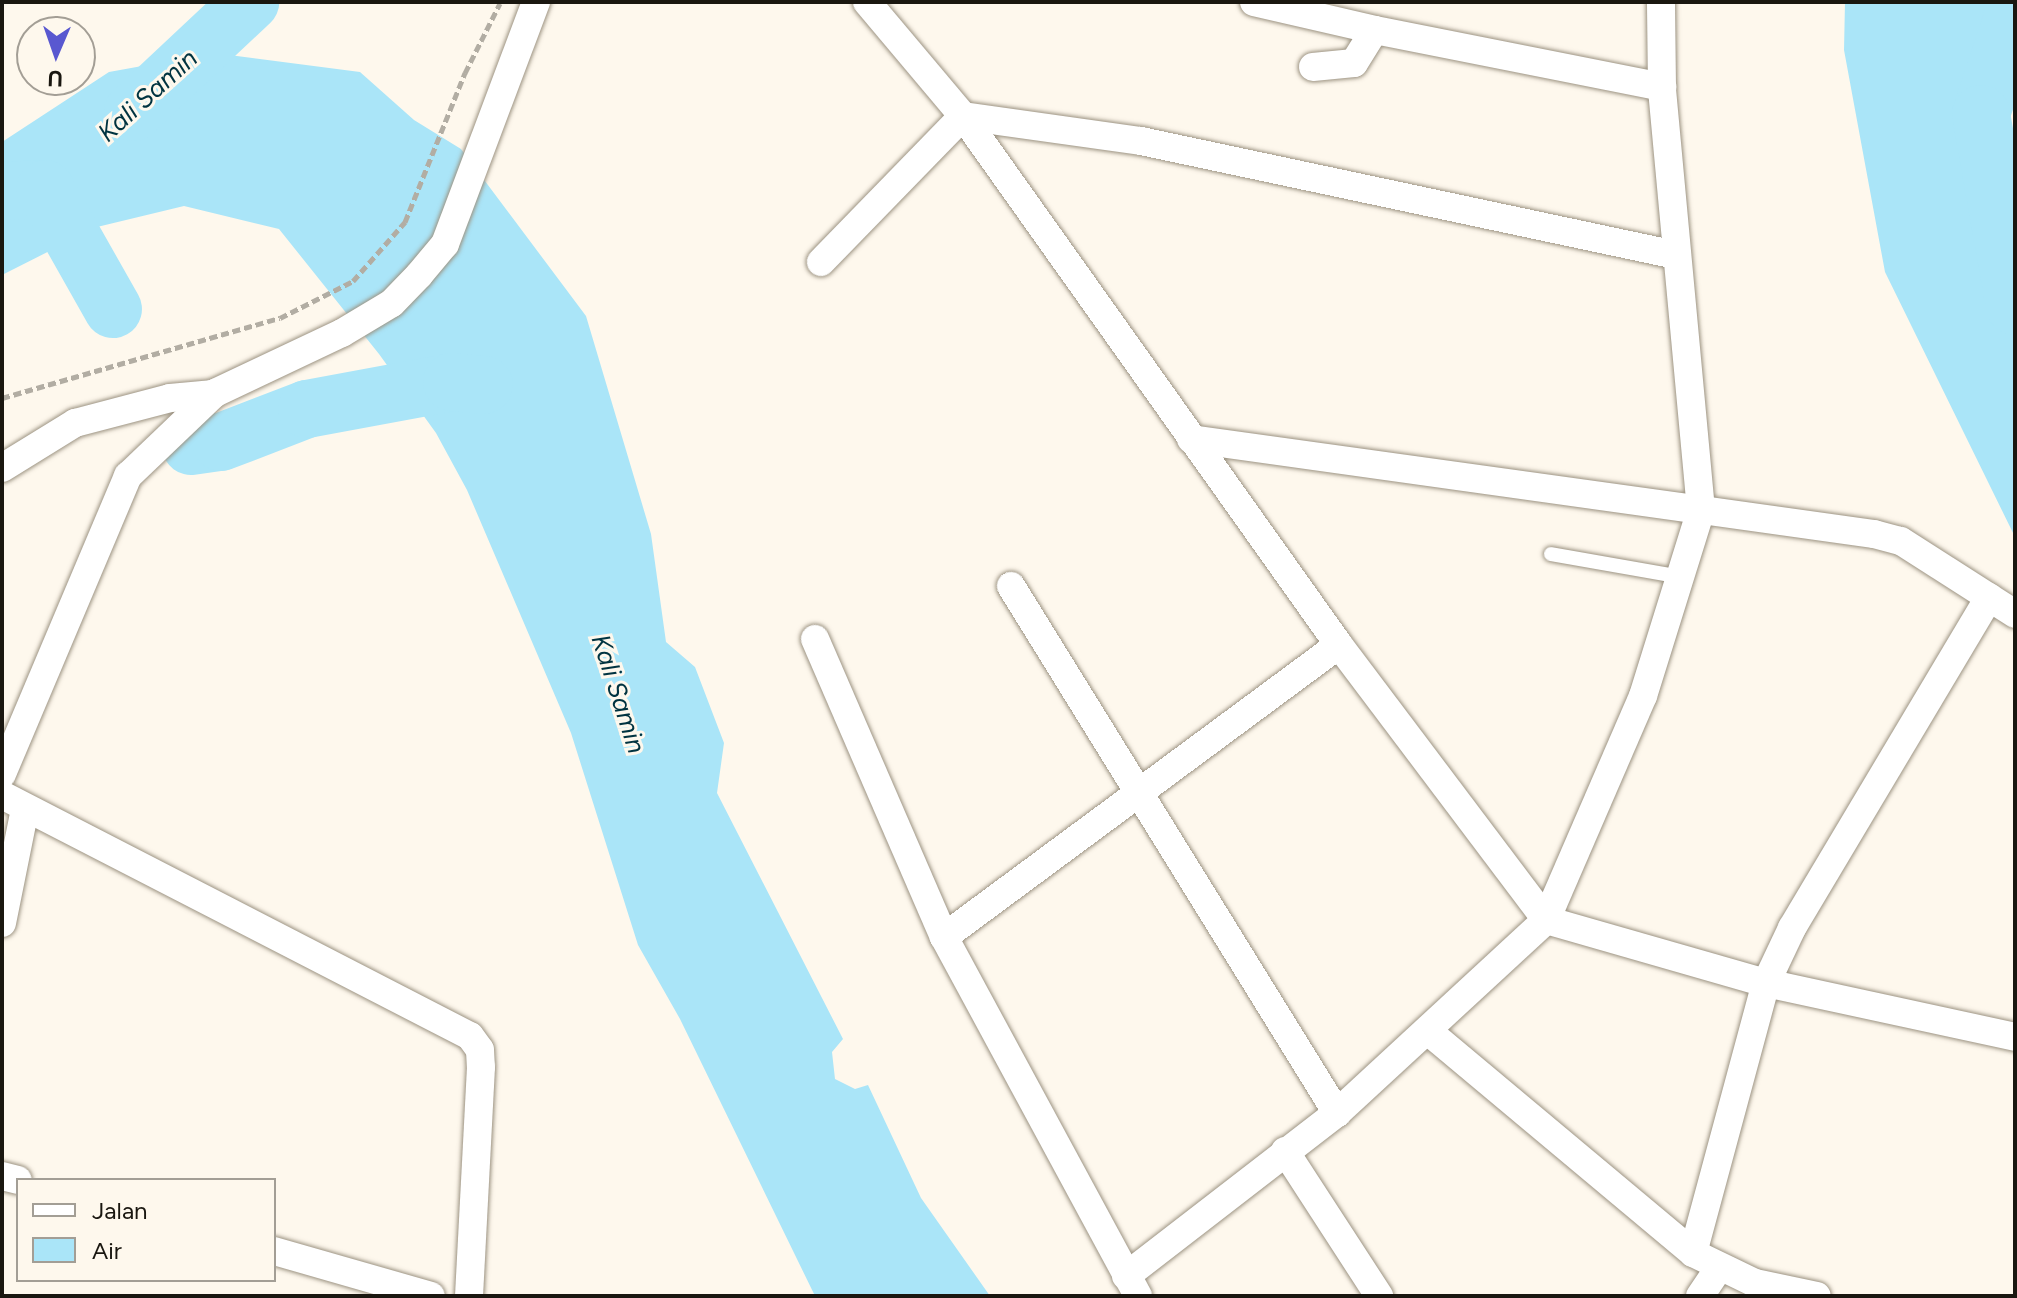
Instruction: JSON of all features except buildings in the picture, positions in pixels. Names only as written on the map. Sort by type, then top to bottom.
[{"type":"street","points":[[2,774],[128,476],[215,393],[342,333],[392,303],[445,244],[536,2]]},
{"type":"street","points":[[867,2],[963,116],[1339,645],[1546,920],[1766,983],[2015,1037]]},
{"type":"street","points":[[1254,2],[1375,30],[1662,87]]},
{"type":"street","points":[[815,639],[944,937],[1132,1286],[1285,1151],[1337,1113],[1429,1032],[1546,920],[1643,696],[1701,510],[1662,87],[1661,2]]},
{"type":"street","points":[[1313,67],[1354,63],[1375,30]]},
{"type":"street","points":[[963,116],[1141,141],[1676,255]]},
{"type":"street","points":[[821,262],[963,116]]},
{"type":"street","points":[[2,468],[75,423],[170,398],[215,393]]},
{"type":"street","points":[[1191,439],[1901,541],[2015,614]]},
{"type":"street","points":[[1011,586],[1337,1113]]},
{"type":"street","points":[[1693,1253],[1766,983],[1792,928],[1989,597]]},
{"type":"street","points":[[944,937],[1339,645]]},
{"type":"street","points":[[2,923],[14,802],[470,1036],[480,1050],[481,1067],[469,1296]]},
{"type":"street","points":[[1429,1032],[1693,1253],[1718,1269],[1755,1283],[1817,1296]]},
{"type":"street","points":[[1285,1151],[1379,1296]]},
{"type":"street","points":[[276,1252],[401,1291],[431,1296]]},
{"type":"street","points":[[1700,1296],[1718,1269]]},
{"type":"lane","points":[[1551,554],[1681,577]]},
{"type":"path","points":[[2,398],[280,318],[353,281],[405,222],[465,73],[501,2]]},
{"type":"water","points":[[1845,2],[1989,2],[1984,104],[2015,186],[2015,537],[1885,272],[1844,50]]},
{"type":"water","points":[[214,53],[360,72],[414,120],[461,149],[586,316],[651,534],[666,642],[695,667],[724,743],[717,793],[843,1039],[832,1052],[835,1079],[855,1089],[868,1085],[921,1198],[990,1296],[815,1296],[680,1019],[638,945],[571,733],[467,490],[436,433],[379,354],[279,229],[184,206],[97,227],[2,275],[2,142],[72,96],[96,96],[96,81],[109,72]]},
{"type":"waterway","name":"Kali Samin","points":[[133,112],[250,2]]},
{"type":"waterway","points":[[2015,11],[1981,114],[2015,306]]},
{"type":"waterway","name":"Kali Samin","points":[[2,191],[45,189],[113,309]]},
{"type":"waterway","name":"Kali Samin","points":[[191,446],[221,442],[307,409],[452,382],[484,385]]}]
